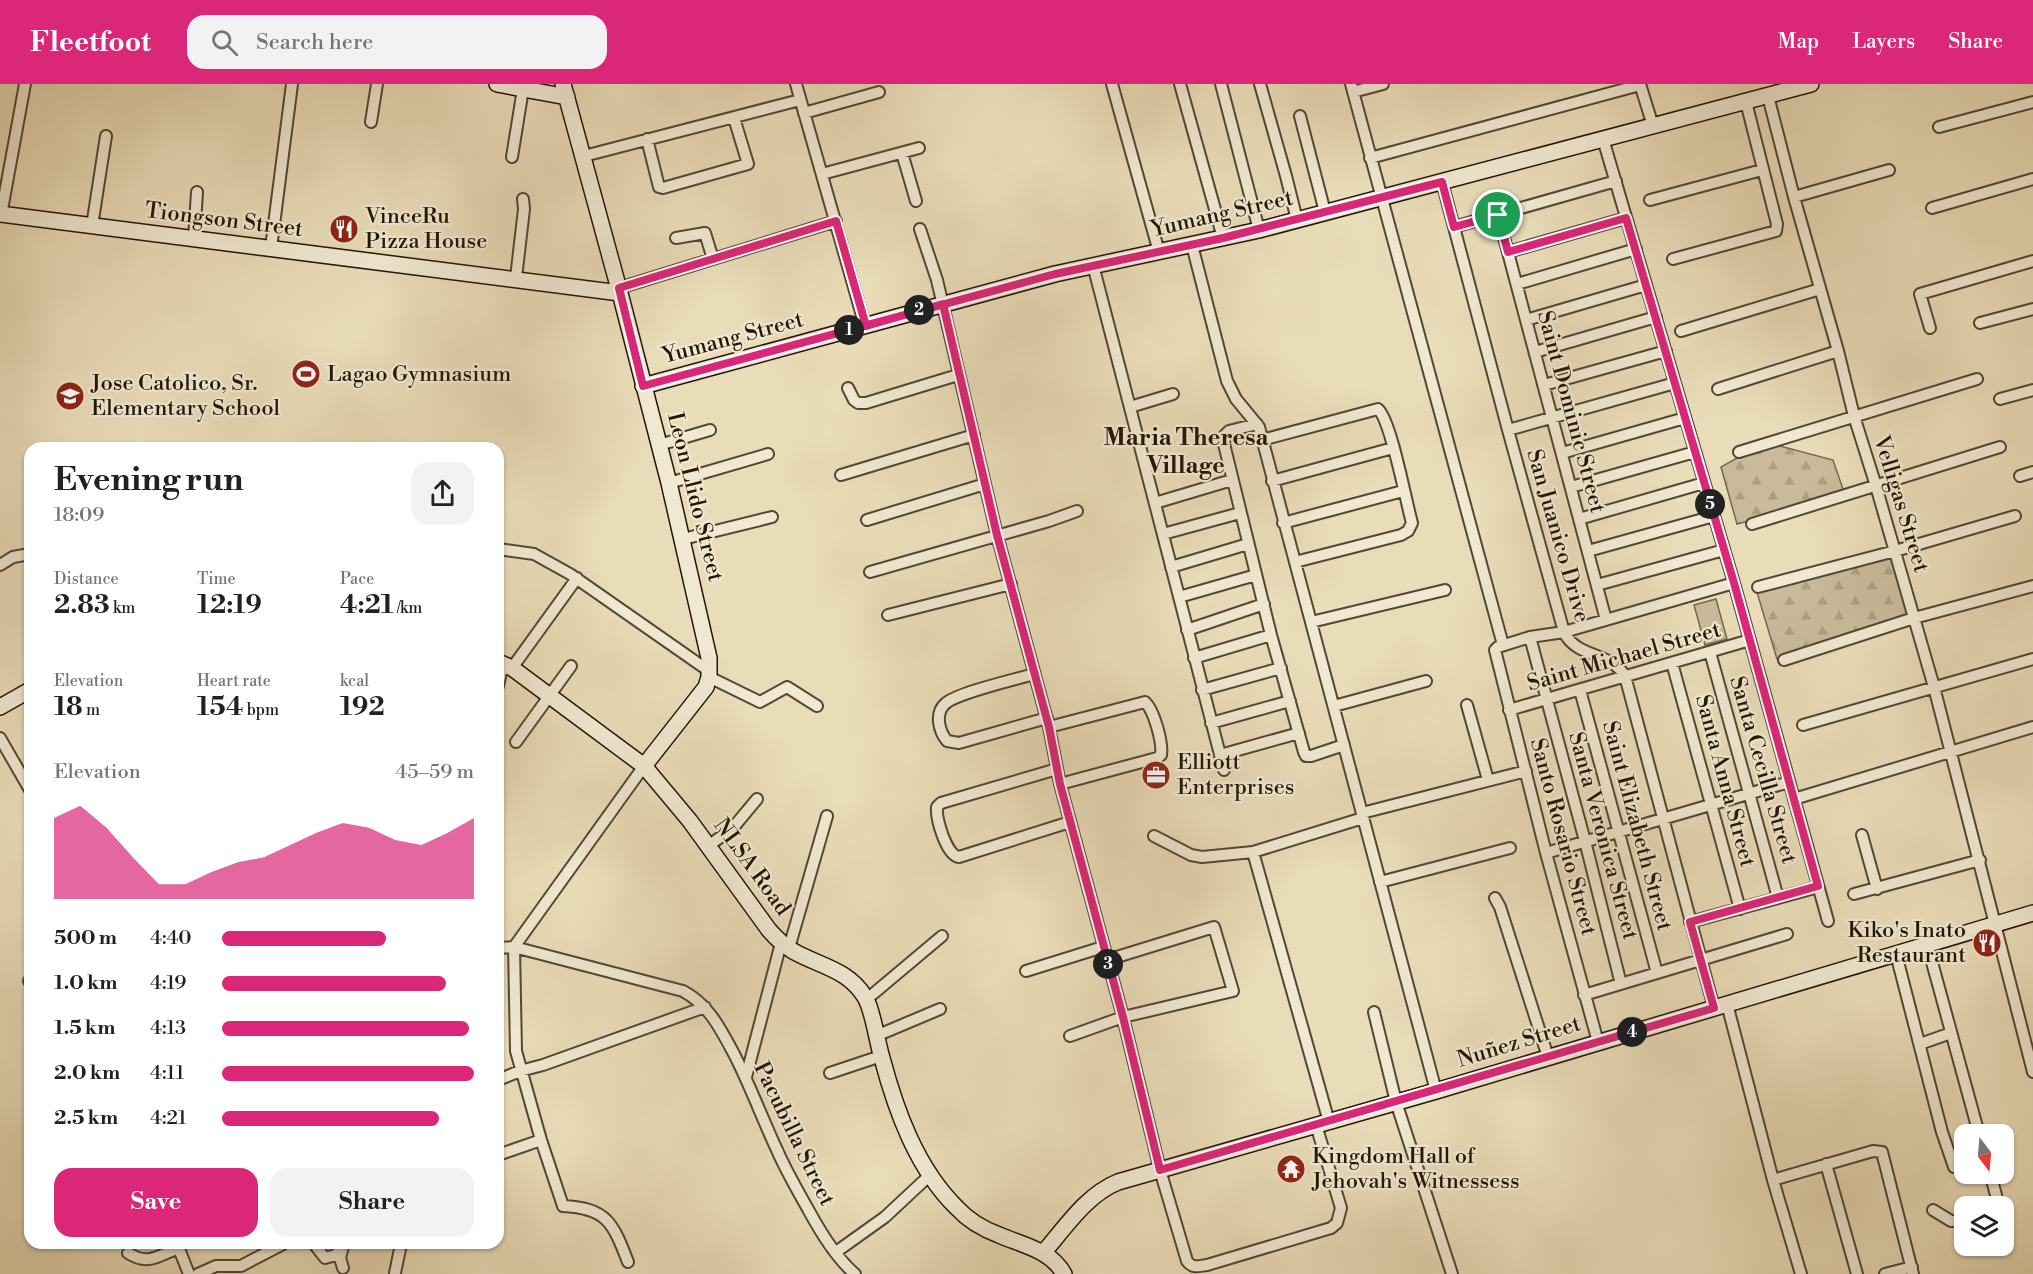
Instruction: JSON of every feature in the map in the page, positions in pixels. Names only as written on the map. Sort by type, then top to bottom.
[{"type":"main road","points":[[497,84],[523,89],[565,90]]},
{"type":"main road","name":"Yumang Street","points":[[643,386],[1093,265],[1259,230],[1811,84]]},
{"type":"main road","name":"Leon Llido Street","points":[[565,90],[620,290],[683,539],[707,643],[709,674]]},
{"type":"main road","name":"Tiongson Street","points":[[1,214],[620,290]]},
{"type":"main road","name":"NLSA Road","points":[[504,665],[644,766],[680,808],[758,917],[785,946],[842,973],[852,981],[867,999],[881,1056],[898,1110],[930,1175],[946,1197],[969,1219],[999,1236],[1043,1253],[1053,1260],[1064,1274]]},
{"type":"main road","points":[[644,766],[706,687],[709,674]]},
{"type":"main road","points":[[0,707],[24,693]]},
{"type":"main road","name":"Nuñez Street","points":[[1043,1253],[1099,1192],[1118,1182],[2033,913]]},
{"type":"street","points":[[1,214],[25,84]]},
{"type":"street","points":[[271,248],[292,84]]},
{"type":"street","points":[[371,122],[377,84]]},
{"type":"street","points":[[796,84],[866,326]]},
{"type":"street","points":[[1112,84],[1159,252]]},
{"type":"street","points":[[1180,84],[1223,238]]},
{"type":"street","points":[[1221,84],[1259,230]]},
{"type":"street","points":[[1260,84],[1297,220]]},
{"type":"street","points":[[1383,84],[1352,88],[1503,645],[1530,637],[1564,632],[1734,583]]},
{"type":"street","points":[[1370,158],[1640,84],[1653,126]]},
{"type":"street","points":[[512,157],[523,89]]},
{"type":"street","points":[[804,113],[879,92]]},
{"type":"street","name":"Velligas Street","points":[[1768,96],[1854,416],[1934,687],[2033,1072]]},
{"type":"street","points":[[584,156],[800,100]]},
{"type":"street","points":[[1673,259],[1776,231],[1777,224],[1746,102]]},
{"type":"street","points":[[1939,127],[2033,102]]},
{"type":"street","points":[[1300,116],[1325,212]]},
{"type":"street","points":[[646,139],[659,187],[663,188],[748,164],[734,118]]},
{"type":"street","points":[[92,226],[106,136]]},
{"type":"street","points":[[1603,139],[1734,583],[1828,921]]},
{"type":"street","points":[[822,174],[919,148]]},
{"type":"street","points":[[902,153],[916,201]]},
{"type":"street","points":[[1650,200],[1762,170]]},
{"type":"street","points":[[1794,197],[1889,170]]},
{"type":"street","points":[[1932,208],[2033,179]]},
{"type":"street","points":[[1454,227],[1616,181]]},
{"type":"street","name":"San Juanico Drive","points":[[1442,182],[1564,632],[1576,648],[1617,666],[1625,676]]},
{"type":"street","points":[[194,238],[197,192]]},
{"type":"street","points":[[516,278],[524,209],[522,199]]},
{"type":"street","name":"Saint Dominic Street","points":[[1498,215],[1606,620]]},
{"type":"street","points":[[1508,252],[1626,218]]},
{"type":"street","points":[[620,290],[836,221]]},
{"type":"street","points":[[920,229],[937,280],[997,535],[1048,722],[1060,784],[1123,1017],[1160,1170],[1187,1261],[1193,1267],[1207,1265],[1331,1228],[1337,1223],[1341,1208],[1322,1123],[1253,852]]},
{"type":"street","points":[[676,238],[705,233],[713,259]]},
{"type":"street","points":[[1192,245],[1227,381],[1236,399],[1257,424],[1262,440],[1436,1090]]},
{"type":"street","points":[[1517,284],[1636,249]]},
{"type":"street","points":[[1930,328],[1920,294],[2033,261]]},
{"type":"street","points":[[1093,265],[1224,770]]},
{"type":"street","points":[[1526,320],[1646,285]]},
{"type":"street","points":[[1682,332],[1820,289]]},
{"type":"street","points":[[1980,323],[2033,309]]},
{"type":"street","points":[[1535,352],[1656,317]]},
{"type":"street","points":[[1544,385],[1665,351]]},
{"type":"street","points":[[1718,389],[1838,351]]},
{"type":"street","points":[[848,388],[854,400],[858,403],[866,403],[958,375]]},
{"type":"street","points":[[1739,452],[1977,380]]},
{"type":"street","points":[[1508,430],[1675,383]]},
{"type":"street","points":[[2000,399],[2033,390]]},
{"type":"street","points":[[1130,406],[1173,394]]},
{"type":"street","points":[[1262,440],[1378,409],[1383,416],[1393,448],[1412,523],[1408,531],[1401,535],[1295,562]]},
{"type":"street","points":[[1562,453],[1685,418]]},
{"type":"street","points":[[1257,424],[1234,429],[1226,435],[1224,444],[1271,635],[1306,756],[1344,745]]},
{"type":"street","points":[[659,445],[710,430]]},
{"type":"street","points":[[841,475],[974,435]]},
{"type":"street","points":[[1752,524],[2001,447]]},
{"type":"street","points":[[1272,481],[1393,448]]},
{"type":"street","points":[[1571,487],[1695,452]]},
{"type":"street","points":[[669,483],[768,454]]},
{"type":"street","points":[[2020,476],[2033,472]]},
{"type":"street","points":[[1155,503],[1232,480]]},
{"type":"street","points":[[1579,519],[1704,483]]},
{"type":"street","points":[[867,520],[985,484]]},
{"type":"street","points":[[1283,523],[1403,491]]},
{"type":"street","points":[[870,572],[1077,511]]},
{"type":"street","points":[[1163,534],[1240,513]]},
{"type":"street","points":[[1588,551],[1714,516]]},
{"type":"street","points":[[1758,587],[2015,516]]},
{"type":"street","points":[[683,539],[772,517]]},
{"type":"street","points":[[1171,567],[1248,544]]},
{"type":"street","points":[[504,550],[534,554],[577,578],[709,674],[760,702],[787,687],[817,706]]},
{"type":"street","points":[[1597,585],[1724,550]]},
{"type":"street","points":[[0,565],[13,557],[24,555]]},
{"type":"street","points":[[1179,597],[1256,575]]},
{"type":"street","points":[[504,665],[577,578]]},
{"type":"street","points":[[888,615],[1011,584]]},
{"type":"street","points":[[1784,660],[1914,618],[2033,586]]},
{"type":"street","points":[[1311,622],[1445,590]]},
{"type":"street","points":[[1187,630],[1264,604]]},
{"type":"street","points":[[1194,658],[1271,635]]},
{"type":"street","name":"Santa Veronica Street","points":[[1530,637],[1621,984]]},
{"type":"street","name":"Saint Michael Street","points":[[1509,710],[1750,640]]},
{"type":"street","name":"Santo Rosario Street","points":[[1503,645],[1496,648],[1494,652],[1598,1042]]},
{"type":"street","name":"Santa Cecilla Street","points":[[1710,652],[1778,898]]},
{"type":"street","points":[[1803,725],[2033,659]]},
{"type":"street","name":"Santa Anna Street","points":[[1672,663],[1740,909]]},
{"type":"street","points":[[516,742],[571,666]]},
{"type":"street","points":[[1202,690],[1281,668]]},
{"type":"street","points":[[1034,674],[947,702],[942,707],[938,719],[944,736],[948,741],[959,742],[1145,702],[1151,709],[1161,744],[1161,755],[1157,758],[1060,784]]},
{"type":"street","points":[[1625,676],[1700,960],[1720,1006],[1801,1274]]},
{"type":"street","points":[[1334,706],[1426,681]]},
{"type":"street","name":"Saint Elizabeth Street","points":[[1580,690],[1657,973]]},
{"type":"street","points":[[1211,723],[1290,701]]},
{"type":"street","points":[[1467,705],[1488,780]]},
{"type":"street","points":[[1794,799],[2033,727]]},
{"type":"street","points":[[1220,755],[1299,734]]},
{"type":"street","points":[[0,738],[24,780]]},
{"type":"street","points":[[628,1262],[609,1222],[597,1212],[582,1207],[563,1206],[520,1071],[514,1034],[514,947],[644,766]]},
{"type":"street","points":[[1057,769],[941,803],[937,807],[936,815],[950,852],[959,857],[1070,822]]},
{"type":"street","points":[[1154,836],[1191,855],[1202,857],[1253,852],[1363,815],[1526,771]]},
{"type":"street","points":[[1546,853],[1789,782]]},
{"type":"street","points":[[708,846],[732,829],[757,799]]},
{"type":"street","points":[[746,1077],[827,816]]},
{"type":"street","points":[[1862,835],[1877,889]]},
{"type":"street","points":[[1380,882],[1510,848]]},
{"type":"street","points":[[1854,894],[1980,860]]},
{"type":"street","points":[[1690,922],[1818,886]]},
{"type":"street","points":[[1495,898],[1500,907],[1548,1057]]},
{"type":"street","points":[[1070,1036],[1123,1017],[1233,991],[1215,927],[1107,960]]},
{"type":"street","points":[[1584,995],[1787,934]]},
{"type":"street","points":[[867,999],[942,936]]},
{"type":"street","points":[[1927,944],[1976,1124]]},
{"type":"street","points":[[1026,971],[1103,946]]},
{"type":"street","points":[[504,948],[514,947],[683,990],[705,1007]]},
{"type":"street","points":[[1896,954],[1942,1132],[1954,1167]]},
{"type":"street","points":[[504,1078],[705,1007]]},
{"type":"street","name":"Pacubilla Street","points":[[705,1007],[746,1077],[786,1170],[816,1224],[845,1265],[855,1274]]},
{"type":"street","points":[[876,1036],[940,1009]]},
{"type":"street","points":[[1374,1012],[1384,1061],[1396,1102],[1452,1274]]},
{"type":"street","points":[[1920,1044],[1950,1033]]},
{"type":"street","points":[[830,1073],[881,1056]]},
{"type":"street","points":[[504,1153],[541,1140]]},
{"type":"street","points":[[1773,1180],[1873,1151],[1882,1152],[1912,1270],[1885,1274]]},
{"type":"street","points":[[1826,1164],[1857,1274]]},
{"type":"street","points":[[836,1252],[885,1217],[930,1175]]},
{"type":"street","points":[[1933,1210],[1954,1221]]},
{"type":"street","points":[[128,1253],[137,1259],[146,1261],[171,1249]]},
{"type":"street","points":[[178,1249],[189,1274]]},
{"type":"street","points":[[198,1274],[216,1266],[242,1266],[274,1249]]},
{"type":"street","points":[[318,1249],[325,1258],[336,1255],[340,1249]]},
{"type":"street","points":[[343,1249],[340,1258],[343,1268]]},
{"type":"street","points":[[394,1272],[400,1249]]},
{"type":"green space","points":[[1765,442],[1833,460],[1845,495],[1737,524],[1721,467]]},
{"type":"green space","points":[[1893,554],[1913,620],[1777,659],[1756,589]]},
{"type":"green space","points":[[1716,599],[1727,639],[1705,645],[1694,605]]},
{"type":"place","name":"VinceRu Pizza House","points":[[344,229]]},
{"type":"place","name":"Lagao Gymnasium","points":[[306,374]]},
{"type":"place","name":"Jose Catolico, Sr. Elementary School","points":[[70,396]]},
{"type":"place","name":"Elliott Enterprises","points":[[1156,775]]},
{"type":"place","name":"Kiko's Inato Restaurant","points":[[1987,943]]},
{"type":"place","name":"Kingdom Hall of Jehovah's Witnessess","points":[[1291,1169]]},
{"type":"district","name":"Maria Theresa Village","points":[[1186,452]]},
{"type":"route","points":[[1498,215],[1454,227],[1442,182],[1223,238],[1055,274],[932,307],[866,326],[643,386],[619,288],[836,221],[866,326],[943,304],[958,375],[997,535],[1049,727],[1060,784],[1123,1017],[1160,1170],[1714,1008],[1690,922],[1818,886],[1734,583],[1626,218],[1508,252],[1498,215]]}]
